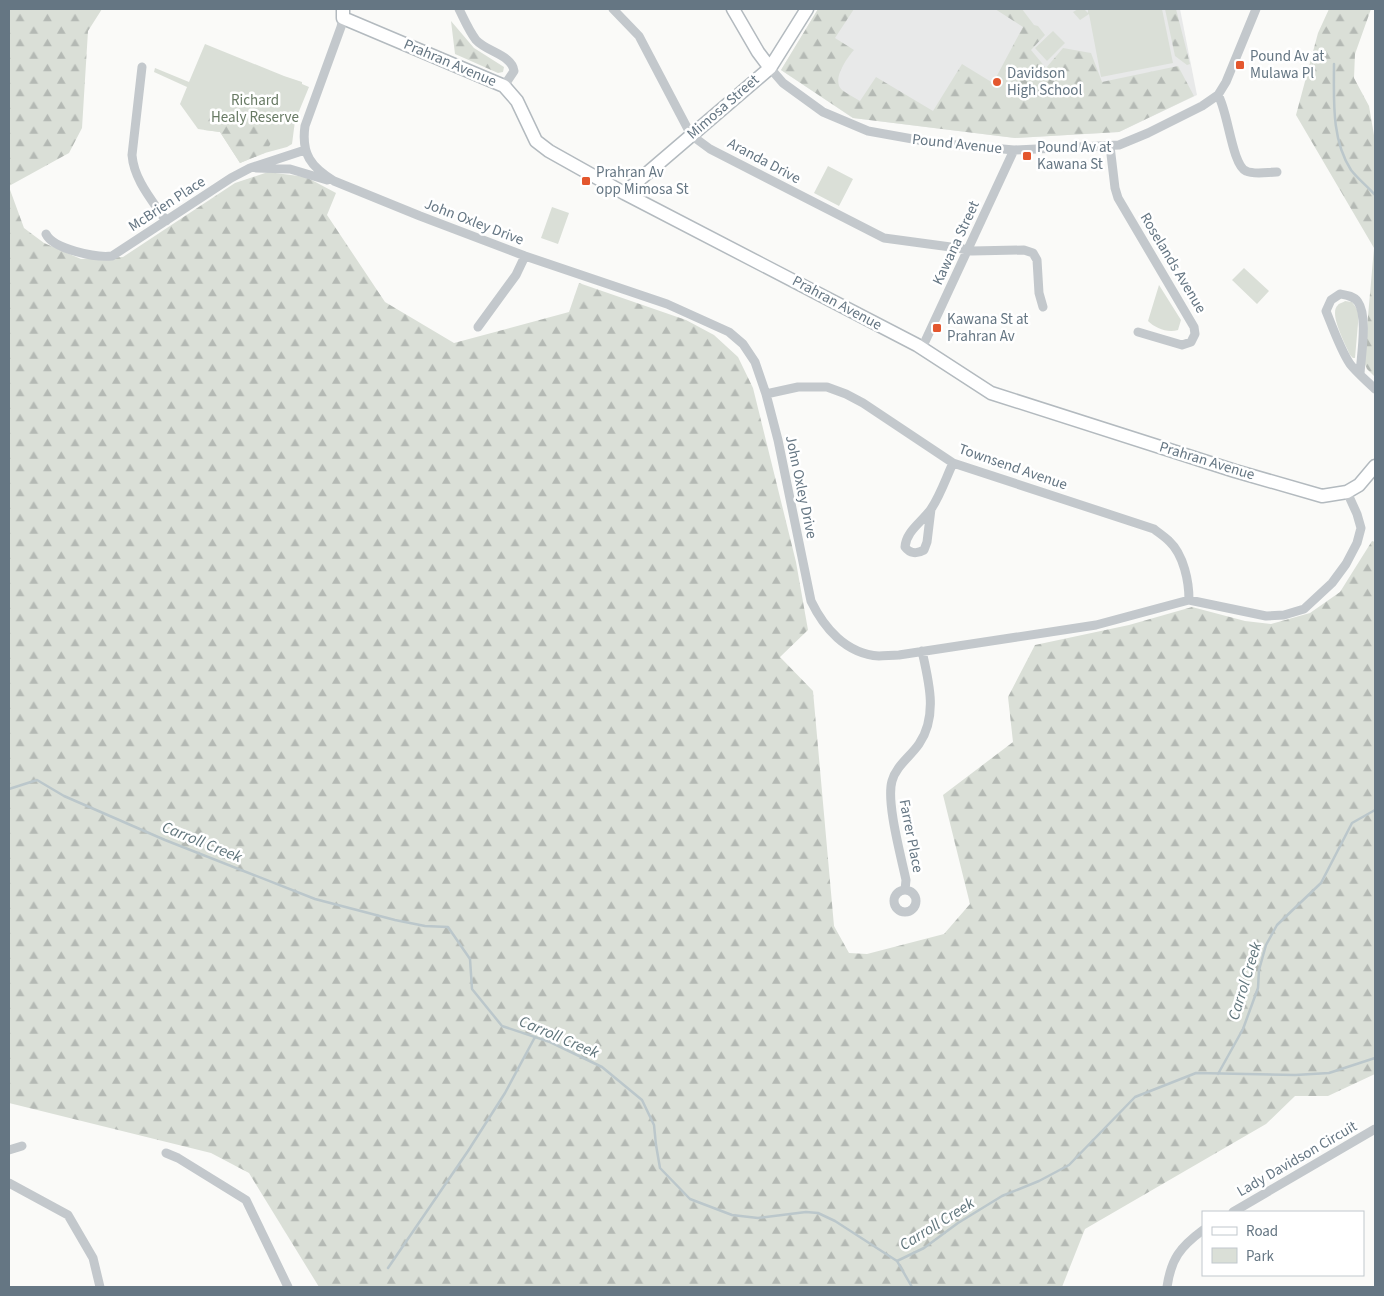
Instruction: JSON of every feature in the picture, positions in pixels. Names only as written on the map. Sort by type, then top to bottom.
[{"type":"street","points":[[459,9],[477,40],[486,48],[507,59],[513,66],[514,71],[504,86]]},
{"type":"street","name":"Aranda Drive","points":[[613,9],[639,36],[691,135],[710,149],[884,238],[968,250],[1024,250],[1033,253],[1037,260],[1039,293],[1043,307]]},
{"type":"street","name":"Pound Avenue","points":[[733,9],[758,52],[783,83],[823,112],[868,132],[935,143],[1014,150],[1124,144],[1202,106],[1218,95],[1226,82],[1256,9]]},
{"type":"street","name":"Mimosa Street","points":[[624,193],[770,68],[808,9]]},
{"type":"street","points":[[304,150],[305,126],[342,27],[343,13]]},
{"type":"street","name":"Prahran Avenue","points":[[343,13],[504,86],[517,101],[533,135],[542,146],[624,193],[922,348],[991,393],[1322,496],[1347,492],[1359,485],[1375,466]]},
{"type":"street","points":[[142,67],[132,155],[133,167],[138,179],[166,221]]},
{"type":"street","points":[[1218,95],[1224,108],[1237,163],[1243,171],[1250,173],[1277,172]]},
{"type":"street","name":"Roselands Avenue","points":[[1110,146],[1118,198],[1194,327],[1195,334],[1191,342],[1182,345],[1138,332]]},
{"type":"street","name":"McBrien Place","points":[[46,234],[48,238],[62,246],[96,257],[112,256],[250,168],[304,150]]},
{"type":"street","name":"John Oxley Drive","points":[[304,150],[321,174],[334,182],[525,256],[667,304],[729,332],[743,344],[755,362],[766,394],[778,440],[811,601],[820,618],[831,632],[842,642],[859,651],[878,656],[899,655],[1096,625],[1189,600],[1266,616],[1284,615],[1304,609],[1332,583],[1346,564],[1357,543],[1361,528],[1347,492]]},
{"type":"street","name":"Kawana Street","points":[[922,348],[1014,150]]},
{"type":"street","points":[[250,168],[290,169],[334,182]]},
{"type":"street","points":[[478,327],[516,275],[525,256]]},
{"type":"street","points":[[1360,374],[1362,313],[1357,300],[1340,294],[1331,300],[1326,311],[1350,364],[1360,374],[1375,389]]},
{"type":"street","name":"Townsend Avenue","points":[[766,394],[798,387],[827,387],[846,394],[953,463],[1154,529],[1171,542],[1183,564],[1189,584],[1189,600]]},
{"type":"street","points":[[931,509],[927,542],[924,550],[914,553],[907,551],[905,547],[909,535],[931,509],[953,463]]},
{"type":"street","name":"Farrer Place","points":[[905,890],[906,880],[889,795],[892,780],[898,768],[919,743],[930,719],[930,690],[922,651]]},
{"type":"street","name":"Lady Davidson Circuit","points":[[1235,1211],[1375,1129]]},
{"type":"street","points":[[9,1150],[22,1146]]},
{"type":"street","points":[[166,1153],[178,1158],[246,1200],[288,1287]]},
{"type":"street","points":[[9,1183],[68,1215],[93,1258],[100,1287]]},
{"type":"street","points":[[1167,1287],[1172,1264],[1183,1246],[1202,1231]]},
{"type":"shaded area","name":"Davidson High School","points":[[818,9],[1180,9],[1197,95],[1119,132],[1015,138],[853,118],[781,70]]},
{"type":"green space","points":[[9,9],[102,9],[88,31],[82,128],[69,153],[9,186]]},
{"type":"green space","points":[[818,9],[854,9],[835,38],[854,50],[841,69],[838,81],[839,86],[842,90],[860,101],[876,77],[933,111],[962,64],[993,83],[1023,27],[995,9],[1022,9],[1034,25],[1038,26],[1045,35],[1031,50],[1046,68],[1063,48],[1091,53],[1102,82],[1178,66],[1194,96],[1119,132],[1015,138],[853,118],[781,70]]},
{"type":"green space","points":[[1078,9],[1084,9],[1088,13],[1088,9],[1162,9],[1173,63],[1101,77],[1089,14],[1080,20],[1073,12]]},
{"type":"green space","points":[[1165,9],[1176,9],[1190,64],[1187,65],[1175,56]]},
{"type":"green space","points":[[1329,9],[1371,9],[1355,54],[1354,78],[1369,106],[1375,141],[1375,377],[1367,369],[1364,362],[1374,248],[1296,115],[1318,33]]},
{"type":"green space","points":[[451,21],[474,48],[504,67],[503,72],[498,73],[455,54]]},
{"type":"green space","points":[[1053,31],[1065,43],[1047,61],[1035,48]]},
{"type":"green space","name":"Richard Healy Reserve","points":[[205,44],[302,82],[302,84],[309,87],[295,121],[292,144],[240,163],[220,132],[198,129],[180,104],[187,87],[154,72],[155,68],[189,82]]},
{"type":"green space","points":[[208,117],[251,124],[274,138],[265,153],[240,163],[220,132],[204,130],[203,122]]},
{"type":"green space","points":[[828,166],[853,179],[839,206],[814,193]]},
{"type":"green space","points":[[268,172],[306,177],[336,193],[327,215],[385,302],[454,343],[569,312],[579,283],[686,320],[714,335],[738,357],[753,388],[796,562],[808,630],[780,657],[813,691],[834,926],[849,953],[867,954],[944,934],[970,904],[943,795],[1013,742],[1008,697],[1035,645],[1129,625],[1192,607],[1245,621],[1271,624],[1310,613],[1340,592],[1372,541],[1375,542],[1375,1074],[1328,1096],[1295,1096],[1266,1124],[1085,1229],[1062,1287],[319,1287],[249,1173],[211,1153],[9,1103],[9,187],[24,228],[44,243],[81,259],[123,257],[235,183]]},
{"type":"green space","points":[[552,207],[569,213],[558,244],[541,238]]},
{"type":"green space","points":[[1244,268],[1269,291],[1257,304],[1232,280]]},
{"type":"green space","points":[[1159,285],[1181,320],[1178,330],[1162,329],[1148,321]]},
{"type":"green space","points":[[1345,301],[1352,302],[1359,312],[1355,358],[1350,355],[1336,322],[1335,309]]},
{"type":"waterway","name":"Carrol Creek","points":[[1334,64],[1335,119],[1340,145],[1351,170],[1375,195]]},
{"type":"waterway","name":"Carroll Creek","points":[[9,789],[37,780],[64,796],[165,840],[315,899],[395,920],[425,926],[448,927],[470,959],[472,989],[502,1026],[550,1042],[602,1067],[642,1100],[654,1125],[660,1168],[690,1199],[732,1215],[758,1218],[806,1212],[818,1213],[835,1221],[897,1261],[924,1248],[958,1223],[1002,1196],[1039,1181],[1069,1165],[1135,1097],[1196,1073],[1295,1075],[1329,1073],[1375,1058]]},
{"type":"waterway","name":"Carrol Creek","points":[[1218,1074],[1243,1029],[1258,988],[1259,970],[1266,945],[1277,925],[1321,883],[1352,823],[1375,810]]},
{"type":"waterway","points":[[388,1268],[505,1093],[535,1037]]},
{"type":"waterway","points":[[897,1261],[912,1287]]},
{"type":"place","name":"Pound Av at Mulawa Pl","points":[[1240,65]]},
{"type":"place","name":"Davidson High School","points":[[997,82]]},
{"type":"place","name":"Pound Av at Kawana St","points":[[1027,156]]},
{"type":"place","name":"Prahran Av opp Mimosa St","points":[[586,181]]},
{"type":"place","name":"Kawana St at Prahran Av","points":[[937,328]]}]
